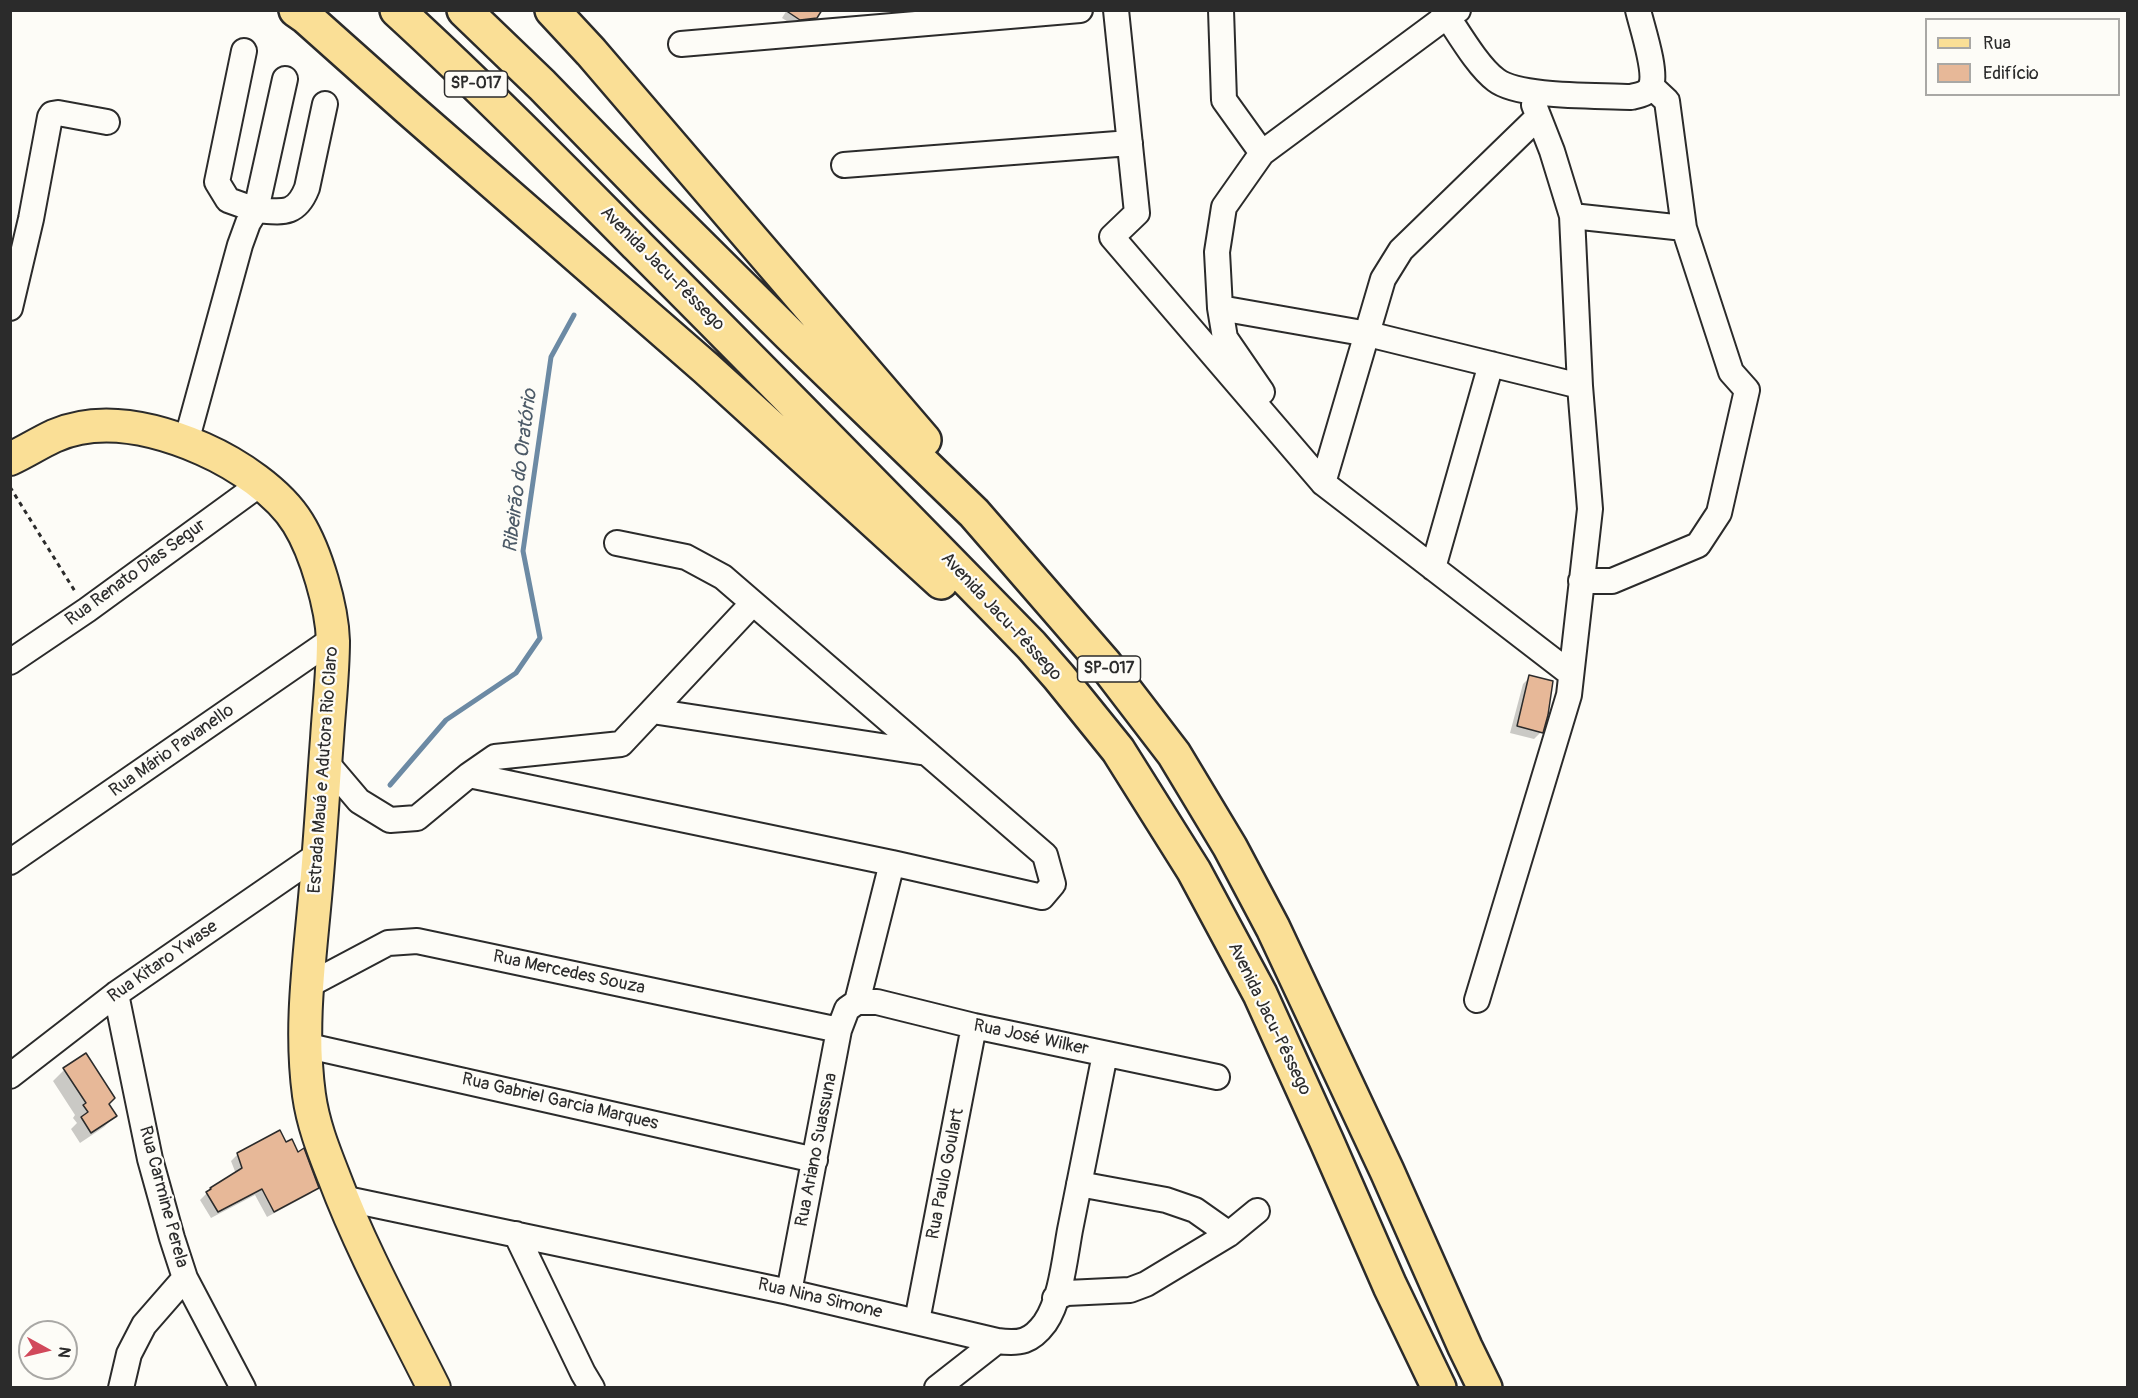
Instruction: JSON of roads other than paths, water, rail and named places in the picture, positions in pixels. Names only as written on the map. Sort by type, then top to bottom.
[{"type":"highway","points":[[296,10],[706,368],[946,585],[989,622],[1031,645]]},
{"type":"highway","name":"Avenida Jacu-Pêssego","points":[[397,10],[450,58],[552,159],[1031,645],[1118,750],[1194,871],[1260,994],[1390,1286],[1439,1388]]},
{"type":"highway","name":"SP-017","points":[[464,10],[542,85],[732,278],[974,513],[1105,663],[1174,754],[1230,847],[1273,928],[1387,1171],[1485,1388]]},
{"type":"highway","points":[[552,10],[591,51],[882,388],[932,448],[974,513]]},
{"type":"main road","name":"Estrada Mauá e Adutora Rio Claro","points":[[10,459],[56,435],[91,427],[125,426],[151,431],[186,441],[217,455],[283,502],[300,525],[317,564],[333,639],[304,1045],[314,1125],[359,1238],[434,1388]]},
{"type":"street","points":[[681,44],[1080,10]]},
{"type":"street","points":[[1116,10],[1137,213],[1112,237],[1323,483],[1571,674]]},
{"type":"street","points":[[1221,10],[1224,100],[1262,153]]},
{"type":"street","points":[[1323,483],[1225,338],[1220,309],[1217,252],[1224,207],[1262,153],[1449,12],[1487,73],[1497,82],[1528,92],[1631,97],[1646,93],[1651,86],[1652,77],[1638,10]]},
{"type":"street","points":[[244,51],[218,182],[228,200],[256,210],[286,212],[302,200],[308,188],[325,104]]},
{"type":"street","points":[[186,441],[240,245],[248,223],[256,210],[285,79]]},
{"type":"street","points":[[1581,581],[1612,581],[1698,544],[1719,513],[1747,390],[1731,372],[1684,228],[1666,101],[1651,86]]},
{"type":"street","points":[[1477,1000],[1565,706],[1571,674],[1590,509],[1580,386],[1572,216],[1552,151],[1528,92]]},
{"type":"street","points":[[10,308],[31,219],[50,117],[58,113],[107,122]]},
{"type":"street","points":[[1323,483],[1383,279],[1401,250],[1538,117]]},
{"type":"street","points":[[844,165],[1130,143]]},
{"type":"street","points":[[1572,216],[1684,228]]},
{"type":"street","points":[[1220,309],[1368,334],[1580,386]]},
{"type":"street","points":[[1433,568],[1491,364]]},
{"type":"street","name":"Rua Renato Dias Segur","points":[[10,662],[87,610],[260,484]]},
{"type":"street","points":[[469,775],[892,863],[1042,897],[1053,884],[1046,855],[723,577],[686,557],[616,543]]},
{"type":"street","points":[[325,761],[359,801],[390,820],[417,818],[495,756],[621,744],[753,603]]},
{"type":"street","name":"Rua Mário Pavanello","points":[[10,862],[333,639]]},
{"type":"street","points":[[652,711],[927,753]]},
{"type":"street","name":"Rua Kitaro Ywase","points":[[10,1076],[116,994],[319,854]]},
{"type":"street","name":"Rua Ariano Suassuna","points":[[789,1292],[815,1160],[848,1014],[892,863]]},
{"type":"street","name":"Rua Mercedes Souza","points":[[307,986],[388,944],[417,942],[848,1014]]},
{"type":"street","name":"Rua Carmine Perela","points":[[116,994],[150,1160],[172,1238],[185,1278],[243,1388]]},
{"type":"street","name":"Rua José Wilker","points":[[848,1014],[877,1002],[974,1026],[1217,1077]]},
{"type":"street","name":"Rua Paulo Goulart","points":[[917,1321],[974,1026]]},
{"type":"street","name":"Rua Gabriel Garcia Marques","points":[[304,1045],[815,1160]]},
{"type":"street","name":"Rua Nina Simone","points":[[342,1198],[789,1292],[997,1341],[1014,1343],[1025,1341],[1045,1322],[1055,1298],[1105,1054]]},
{"type":"street","points":[[1079,1184],[1166,1200],[1195,1210],[1229,1234]]},
{"type":"street","points":[[1055,1298],[1067,1293],[1107,1293],[1130,1290],[1146,1284],[1229,1234],[1257,1211]]},
{"type":"street","points":[[516,1234],[592,1388]]},
{"type":"street","points":[[121,1388],[129,1354],[144,1326],[185,1278]]},
{"type":"street","points":[[937,1388],[997,1341]]},
{"type":"waterway","name":"Ribeirão do Oratório","points":[[390,785],[446,720],[516,673],[540,638],[523,551],[551,357],[574,315]]}]
